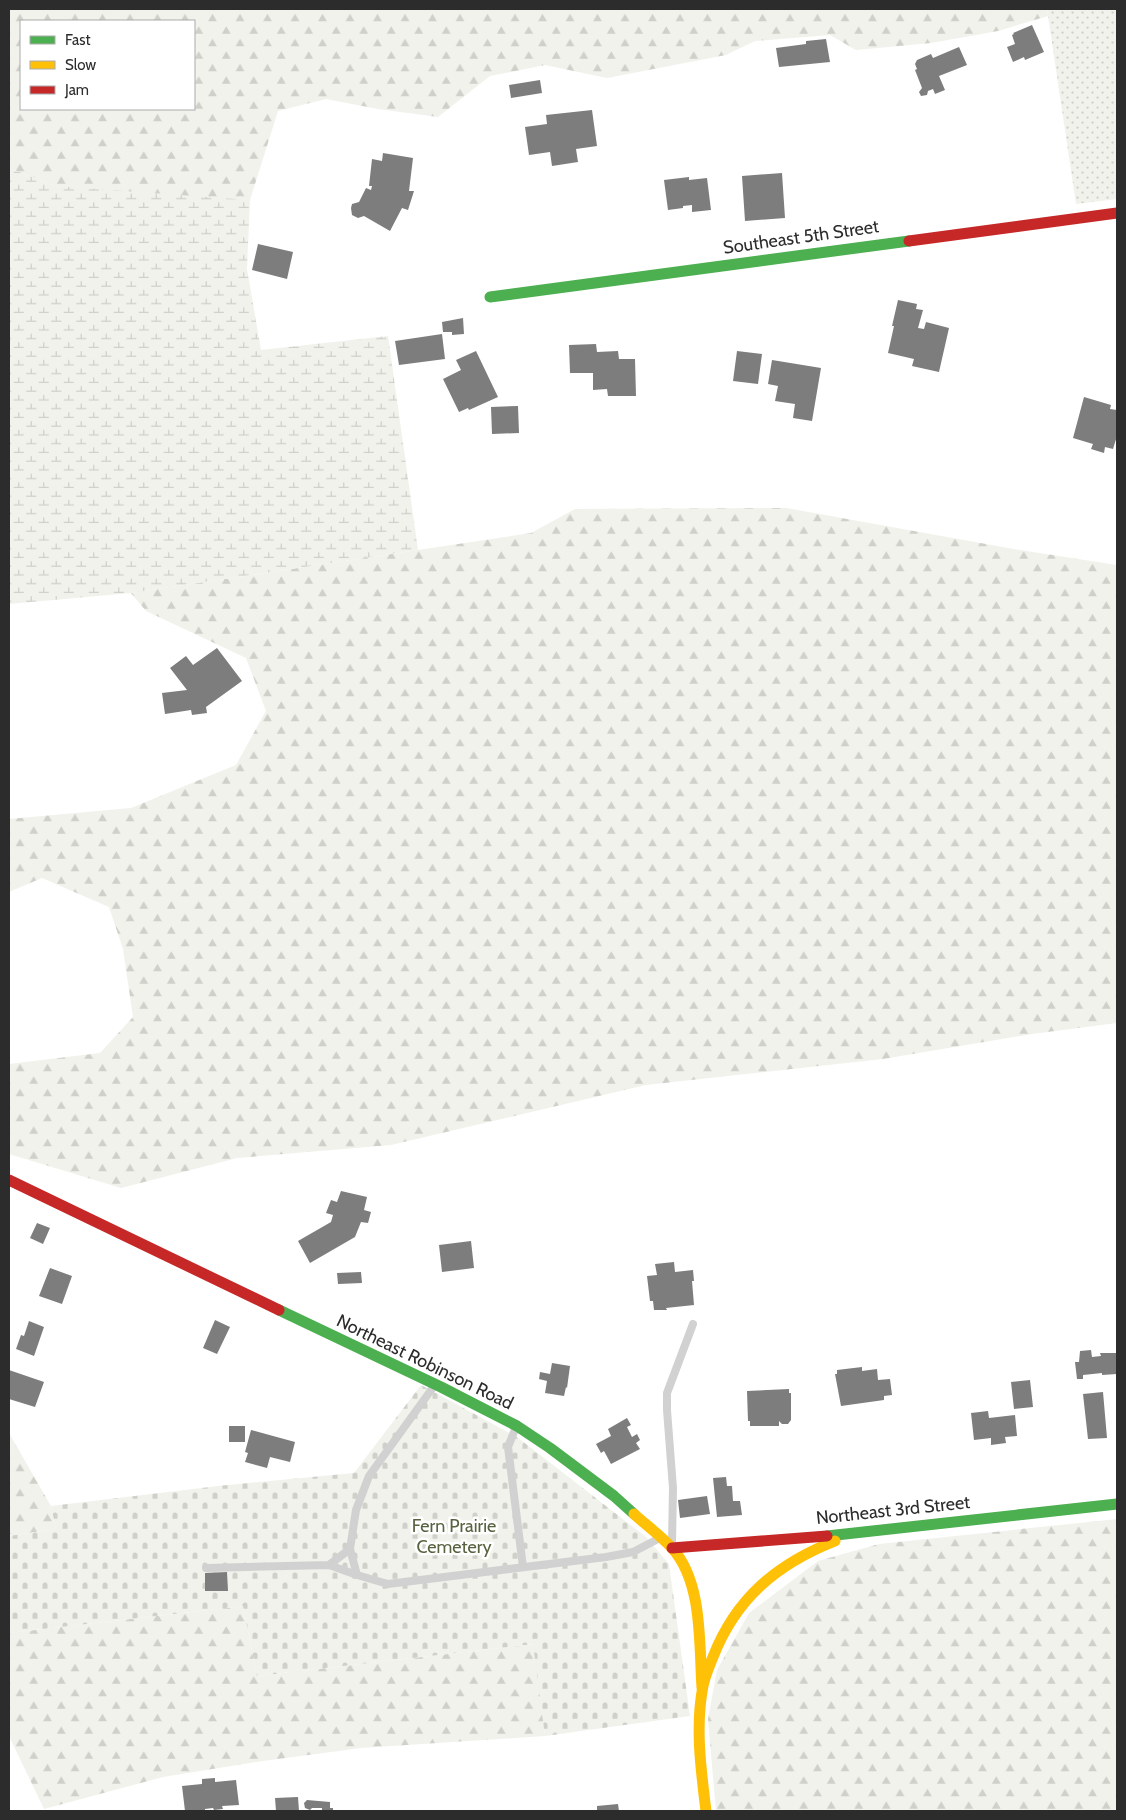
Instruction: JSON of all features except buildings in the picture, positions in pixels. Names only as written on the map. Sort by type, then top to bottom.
[{"type":"street","name":"Southeast 5th Street","points":[[490,297],[1117,213]]},
{"type":"street","name":"Northeast Robinson Road","points":[[9,1180],[435,1384],[516,1426],[550,1448],[614,1496],[672,1548],[686,1568],[693,1588],[698,1621],[702,1688]]},
{"type":"street","name":"Northeast 3rd Street","points":[[672,1548],[860,1533],[1117,1504]]},
{"type":"street","points":[[706,1811],[699,1734],[702,1688],[721,1636],[742,1604],[763,1582],[788,1563],[827,1544],[860,1533]]},
{"type":"lane","points":[[672,1548],[673,1488],[667,1393],[693,1324]]},
{"type":"lane","points":[[357,1575],[350,1549],[356,1510],[369,1476],[435,1384]]},
{"type":"lane","points":[[516,1426],[508,1447],[523,1567]]},
{"type":"lane","points":[[798,1537],[804,1554]]},
{"type":"lane","points":[[206,1568],[330,1565],[388,1584],[606,1557],[633,1552],[660,1538]]},
{"type":"lane","points":[[330,1565],[350,1549]]},
{"type":"green space","points":[[9,9],[1047,9],[1048,16],[998,31],[931,43],[856,50],[830,35],[755,41],[726,55],[607,78],[545,65],[490,76],[438,117],[378,109],[326,99],[278,111],[250,200],[126,200],[55,186],[9,168]]},
{"type":"green space","points":[[1047,9],[1117,9],[1117,199],[1076,204]]},
{"type":"green space","points":[[9,168],[55,186],[250,200],[247,269],[261,350],[388,336],[418,550],[131,593],[9,604]]},
{"type":"green space","points":[[786,508],[1020,550],[1117,565],[1117,1023],[1032,1034],[883,1059],[646,1085],[391,1145],[237,1158],[121,1188],[9,1154],[9,1064],[100,1053],[133,1017],[123,949],[109,907],[42,878],[9,892],[9,819],[131,808],[236,765],[266,711],[246,658],[146,611],[131,593],[531,533],[575,509]]},
{"type":"green space","name":"Fern Prairie Cemetery","points":[[421,1385],[517,1437],[646,1537],[669,1564],[690,1716],[545,1736],[533,1644],[257,1676],[243,1606],[9,1633],[9,1536],[56,1529],[51,1506],[218,1486],[354,1473]]},
{"type":"green space","points":[[9,1433],[51,1506],[56,1529],[9,1536]]},
{"type":"green space","points":[[1117,1519],[1117,1811],[716,1811],[708,1719],[717,1670],[749,1613],[818,1561],[879,1544]]},
{"type":"green space","points":[[243,1606],[257,1676],[534,1644],[545,1736],[361,1748],[263,1761],[163,1777],[44,1809],[9,1736],[9,1633]]},
{"type":"traffic: fast","points":[[490,297],[909,241]]},
{"type":"traffic: fast","points":[[279,1310],[441,1387],[517,1426],[614,1496],[634,1514]]},
{"type":"traffic: fast","points":[[827,1536],[1117,1504]]},
{"type":"traffic: slow","points":[[634,1514],[672,1548],[682,1562],[689,1578],[698,1614],[702,1688]]},
{"type":"traffic: slow","points":[[706,1811],[702,1780],[699,1717],[706,1675],[722,1636],[746,1600],[777,1572],[814,1550],[835,1541]]},
{"type":"traffic: jam","points":[[909,241],[1117,213]]},
{"type":"traffic: jam","points":[[9,1180],[279,1310]]},
{"type":"traffic: jam","points":[[672,1548],[827,1536]]}]
